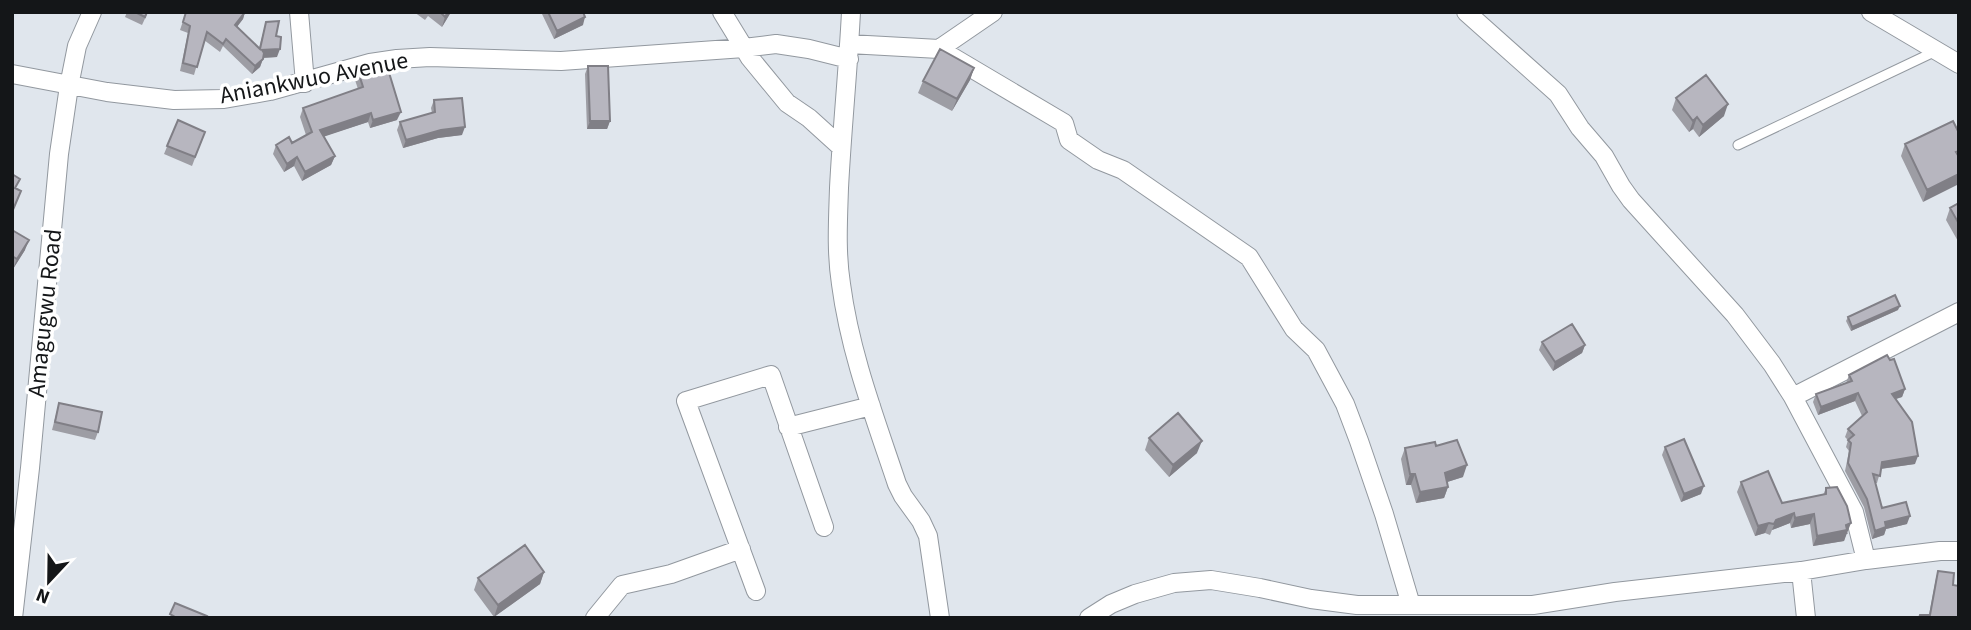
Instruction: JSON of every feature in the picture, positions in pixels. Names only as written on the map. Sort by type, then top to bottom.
[{"type":"street","name":"Amagugwu Road","points":[[13,618],[30,468],[59,154],[77,46],[92,12]]},
{"type":"street","points":[[299,12],[305,83]]},
{"type":"street","points":[[722,12],[750,58],[788,103],[841,146]]},
{"type":"street","points":[[851,12],[837,238],[840,281],[858,368],[897,484],[928,536],[940,618]]},
{"type":"street","points":[[993,12],[939,49],[1063,123],[1069,140],[1098,160],[1123,170],[1249,257],[1294,329],[1316,350],[1345,404],[1376,490],[1410,605]]},
{"type":"street","points":[[1466,12],[1558,94],[1580,128],[1604,156],[1626,193],[1735,315],[1772,364],[1793,397],[1854,512],[1866,560]]},
{"type":"street","points":[[1871,12],[1959,64]]},
{"type":"street","name":"Aniankwuo Avenue","points":[[12,74],[69,86],[174,100],[224,99],[305,83],[370,63],[397,58],[561,61],[776,44],[849,52],[939,49]]},
{"type":"street","points":[[1793,397],[1959,312]]},
{"type":"street","points":[[757,591],[686,401],[771,375],[824,527]]},
{"type":"street","points":[[788,427],[871,406]]},
{"type":"street","points":[[595,618],[622,585],[671,574],[741,549]]},
{"type":"street","points":[[1089,618],[1111,604],[1135,594],[1174,583],[1211,580],[1357,605],[1532,611],[1615,592],[1801,572],[1866,560],[1940,551],[1959,551]]},
{"type":"street","points":[[1801,572],[1807,618]]},
{"type":"lane","points":[[1738,145],[1936,51]]},
{"type":"building","points":[[186,12],[245,12],[235,25],[260,49],[266,22],[279,21],[276,36],[281,37],[280,49],[262,50],[263,59],[255,66],[226,39],[223,44],[207,32],[197,67],[183,63],[190,26],[183,22]]},
{"type":"building","points":[[548,12],[583,12],[585,17],[557,31]]},
{"type":"building","points":[[940,49],[974,68],[957,99],[923,81]]},
{"type":"building","points":[[387,66],[401,112],[373,120],[371,113],[320,130],[335,156],[305,172],[297,157],[287,164],[276,145],[289,137],[292,143],[312,132],[303,108],[363,87],[358,71]]},
{"type":"building","points":[[588,66],[608,66],[610,121],[590,121]]},
{"type":"building","points":[[1706,75],[1728,104],[1703,125],[1697,117],[1693,121],[1676,98]]},
{"type":"building","points":[[462,98],[465,127],[441,130],[406,140],[400,122],[435,112],[434,100]]},
{"type":"building","points":[[178,120],[205,132],[195,157],[167,146]]},
{"type":"building","points":[[1953,121],[1959,133],[1959,151],[1956,152],[1959,157],[1959,174],[1927,190],[1905,144]]},
{"type":"building","points":[[12,174],[20,179],[15,188],[21,191],[12,212]]},
{"type":"building","points":[[1959,203],[1959,224],[1950,208]]},
{"type":"building","points":[[12,230],[29,240],[17,259],[12,256]]},
{"type":"building","points":[[1895,295],[1900,306],[1852,327],[1848,317]]},
{"type":"building","points":[[1572,324],[1585,345],[1555,362],[1542,342]]},
{"type":"building","points":[[1887,355],[1890,360],[1894,359],[1905,389],[1892,394],[1912,422],[1918,456],[1882,462],[1880,476],[1873,474],[1882,508],[1906,502],[1910,516],[1885,522],[1886,527],[1875,531],[1867,499],[1848,463],[1851,443],[1848,440],[1854,435],[1848,429],[1867,412],[1858,393],[1821,407],[1816,394],[1852,381],[1849,375]]},
{"type":"building","points":[[59,403],[102,412],[98,432],[55,422]]},
{"type":"building","points":[[1178,413],[1202,441],[1173,465],[1149,438]]},
{"type":"building","points":[[1684,439],[1704,486],[1684,494],[1665,447]]},
{"type":"building","points":[[1457,440],[1467,465],[1445,473],[1448,487],[1420,492],[1415,474],[1410,474],[1405,448],[1435,442],[1436,446]]},
{"type":"building","points":[[1768,471],[1782,503],[1826,494],[1826,488],[1837,487],[1847,506],[1851,523],[1846,525],[1847,530],[1817,536],[1814,514],[1795,518],[1794,513],[1776,520],[1774,524],[1758,526],[1741,482]]},
{"type":"building","points":[[525,545],[544,572],[498,605],[478,578]]},
{"type":"building","points":[[1938,571],[1954,573],[1953,585],[1959,586],[1959,618],[1919,618],[1920,615],[1930,615]]},
{"type":"building","points":[[175,603],[207,616],[177,618],[170,614]]}]
